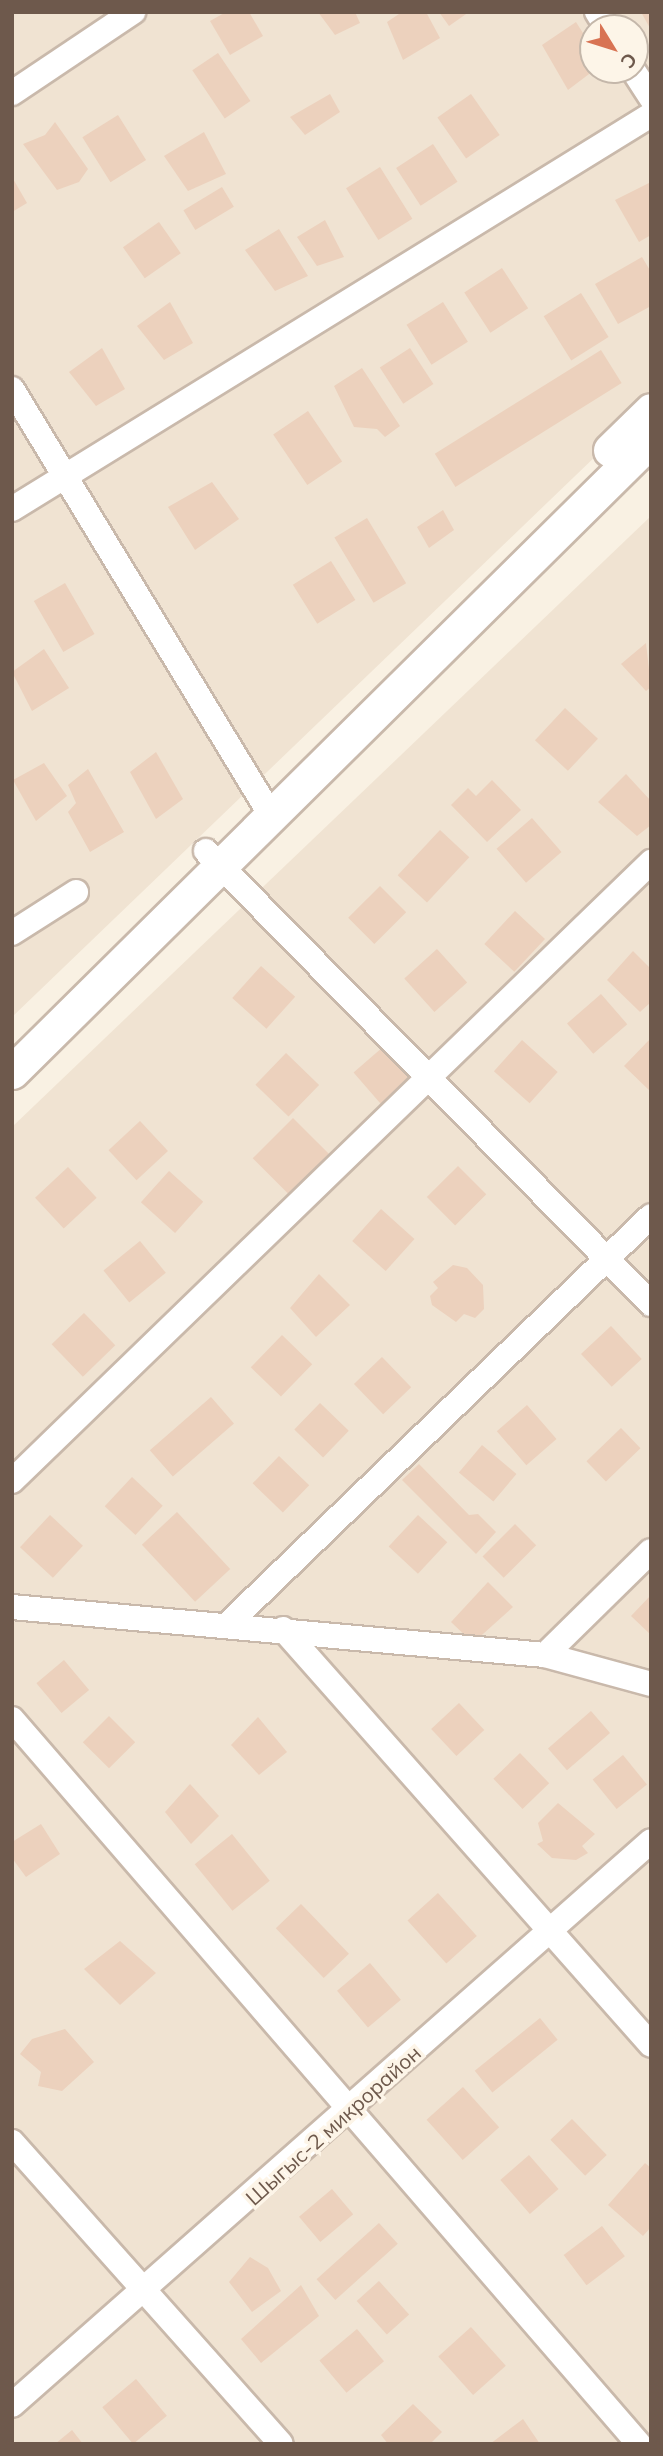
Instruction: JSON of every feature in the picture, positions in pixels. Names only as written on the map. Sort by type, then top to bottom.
[{"type":"street","points":[[12,93],[133,12]]},
{"type":"street","points":[[642,84],[651,99]]},
{"type":"street","points":[[12,509],[651,115]]},
{"type":"street","points":[[12,388],[267,808]]},
{"type":"street","points":[[267,808],[651,410]]},
{"type":"street","points":[[12,1041],[214,859],[651,440]]},
{"type":"street","points":[[12,1072],[214,859]]},
{"type":"street","points":[[214,859],[425,1079],[651,1304]]},
{"type":"street","points":[[12,1481],[651,862]]},
{"type":"street","points":[[12,933],[76,892]]},
{"type":"street","points":[[229,1623],[651,1216]]},
{"type":"street","points":[[545,1655],[651,1551]]},
{"type":"street","points":[[12,1607],[229,1623],[545,1655],[651,1684]]},
{"type":"street","points":[[283,1629],[556,1931],[651,2045]]},
{"type":"street","points":[[12,1719],[639,2444]]},
{"type":"street","name":"Шыгыс-2 микрорайон","points":[[12,2405],[145,2293],[349,2109],[556,1931],[651,1841]]},
{"type":"street","points":[[12,2142],[281,2444]]},
{"type":"shaded area","points":[[12,12],[651,12],[651,403],[12,1017]]},
{"type":"shaded area","points":[[651,516],[651,2444],[12,2444],[12,1127]]},
{"type":"building","points":[[226,12],[249,12],[263,36],[230,55],[210,21]]},
{"type":"building","points":[[318,12],[355,12],[360,23],[335,35]]},
{"type":"building","points":[[402,12],[426,12],[440,38],[403,60],[387,22]]},
{"type":"building","points":[[439,12],[469,12],[449,26]]},
{"type":"building","points":[[641,12],[651,12],[651,30],[649,14]]},
{"type":"building","points":[[576,22],[579,27],[579,82],[568,90],[542,45]]},
{"type":"building","points":[[218,53],[250,101],[225,118],[192,70]]},
{"type":"building","points":[[330,94],[340,112],[305,135],[290,117]]},
{"type":"building","points":[[471,94],[500,135],[466,158],[437,118]]},
{"type":"building","points":[[118,115],[146,160],[110,182],[82,137]]},
{"type":"building","points":[[55,122],[88,169],[79,182],[57,190],[23,144],[45,135]]},
{"type":"building","points":[[204,132],[226,174],[188,191],[164,156]]},
{"type":"building","points":[[433,144],[458,182],[421,206],[396,168]]},
{"type":"building","points":[[380,167],[412,219],[378,240],[346,188]]},
{"type":"building","points":[[12,177],[27,203],[12,212]]},
{"type":"building","points":[[651,182],[651,235],[639,242],[615,200]]},
{"type":"building","points":[[222,187],[234,207],[195,230],[183,210]]},
{"type":"building","points":[[325,220],[344,257],[317,266],[297,237]]},
{"type":"building","points":[[159,222],[181,253],[145,278],[123,247]]},
{"type":"building","points":[[279,229],[308,276],[275,291],[245,250]]},
{"type":"building","points":[[642,257],[651,272],[651,306],[618,324],[595,284]]},
{"type":"building","points":[[502,268],[528,308],[490,333],[464,293]]},
{"type":"building","points":[[581,293],[609,337],[571,360],[544,316]]},
{"type":"building","points":[[170,302],[193,343],[164,360],[137,326]]},
{"type":"building","points":[[443,302],[468,342],[431,365],[407,325]]},
{"type":"building","points":[[102,348],[125,389],[96,406],[69,372]]},
{"type":"building","points":[[410,348],[433,384],[403,404],[380,368]]},
{"type":"building","points":[[601,350],[622,383],[455,487],[435,454]]},
{"type":"building","points":[[362,368],[400,426],[385,437],[377,429],[354,427],[334,386]]},
{"type":"building","points":[[308,411],[342,462],[307,485],[273,434]]},
{"type":"building","points":[[212,482],[239,519],[195,550],[168,507]]},
{"type":"building","points":[[443,510],[454,530],[429,548],[417,527]]},
{"type":"building","points":[[367,518],[406,583],[374,603],[334,538]]},
{"type":"building","points":[[331,561],[355,600],[317,624],[293,585]]},
{"type":"building","points":[[65,583],[94,634],[63,652],[34,601]]},
{"type":"building","points":[[646,643],[651,687],[646,691],[621,664]]},
{"type":"building","points":[[44,649],[69,688],[32,711],[12,672]]},
{"type":"building","points":[[565,708],[598,739],[568,771],[535,740]]},
{"type":"building","points":[[156,752],[183,799],[156,819],[130,772]]},
{"type":"building","points":[[44,763],[67,796],[36,821],[13,780]]},
{"type":"building","points":[[88,769],[124,832],[90,852],[68,812],[76,803],[68,785]]},
{"type":"building","points":[[626,774],[651,801],[651,825],[637,836],[598,802]]},
{"type":"building","points":[[492,780],[521,810],[487,842],[451,805],[468,788],[476,796]]},
{"type":"building","points":[[532,818],[562,852],[526,883],[497,849]]},
{"type":"building","points":[[440,830],[469,857],[427,903],[398,875]]},
{"type":"building","points":[[380,886],[406,912],[374,944],[348,918]]},
{"type":"building","points":[[515,911],[545,939],[514,972],[484,944]]},
{"type":"building","points":[[437,949],[467,982],[434,1012],[404,978]]},
{"type":"building","points":[[633,951],[651,969],[651,1002],[640,1012],[607,980]]},
{"type":"building","points":[[261,966],[295,997],[266,1029],[232,998]]},
{"type":"building","points":[[601,994],[627,1024],[593,1054],[567,1024]]},
{"type":"building","points":[[651,1038],[651,1092],[624,1066]]},
{"type":"building","points":[[522,1040],[558,1072],[530,1103],[494,1071]]},
{"type":"building","points":[[383,1047],[412,1080],[382,1106],[354,1073]]},
{"type":"building","points":[[286,1053],[319,1085],[289,1117],[255,1085]]},
{"type":"building","points":[[293,1118],[329,1154],[289,1194],[253,1158]]},
{"type":"building","points":[[140,1121],[168,1151],[137,1180],[109,1150]]},
{"type":"building","points":[[458,1166],[486,1194],[455,1225],[427,1197]]},
{"type":"building","points":[[68,1167],[97,1198],[64,1228],[35,1198]]},
{"type":"building","points":[[169,1171],[203,1202],[175,1233],[141,1202]]},
{"type":"building","points":[[381,1209],[414,1239],[386,1271],[352,1241]]},
{"type":"building","points":[[140,1241],[166,1273],[129,1302],[103,1271]]},
{"type":"building","points":[[453,1265],[467,1268],[483,1285],[484,1309],[475,1318],[464,1314],[456,1322],[432,1305],[430,1296],[438,1288],[433,1282]]},
{"type":"building","points":[[319,1274],[350,1305],[316,1337],[290,1308]]},
{"type":"building","points":[[84,1313],[115,1345],[83,1377],[52,1344]]},
{"type":"building","points":[[611,1326],[642,1359],[612,1387],[581,1354]]},
{"type":"building","points":[[282,1335],[312,1364],[281,1397],[251,1367]]},
{"type":"building","points":[[382,1357],[411,1387],[383,1414],[354,1384]]},
{"type":"building","points":[[211,1397],[234,1423],[173,1477],[150,1450]]},
{"type":"building","points":[[320,1403],[349,1431],[323,1457],[294,1430]]},
{"type":"building","points":[[527,1405],[557,1439],[526,1465],[497,1431]]},
{"type":"building","points":[[621,1428],[640,1448],[606,1481],[586,1461]]},
{"type":"building","points":[[482,1445],[516,1474],[493,1502],[459,1473]]},
{"type":"building","points":[[279,1456],[309,1485],[283,1513],[253,1483]]},
{"type":"building","points":[[419,1464],[469,1515],[478,1514],[496,1532],[476,1554],[402,1480]]},
{"type":"building","points":[[132,1477],[163,1506],[135,1535],[105,1506]]},
{"type":"building","points":[[177,1512],[230,1569],[195,1602],[142,1545]]},
{"type":"building","points":[[50,1515],[83,1546],[53,1578],[20,1547]]},
{"type":"building","points":[[418,1515],[447,1542],[418,1574],[389,1546]]},
{"type":"building","points":[[515,1524],[536,1545],[504,1578],[482,1557]]},
{"type":"building","points":[[488,1582],[513,1607],[473,1643],[451,1622]]},
{"type":"building","points":[[651,1595],[651,1635],[631,1616]]},
{"type":"building","points":[[64,1660],[89,1690],[61,1713],[36,1683]]},
{"type":"building","points":[[459,1703],[484,1730],[456,1756],[431,1729]]},
{"type":"building","points":[[591,1711],[610,1733],[567,1770],[548,1748]]},
{"type":"building","points":[[109,1716],[135,1742],[109,1768],[83,1742]]},
{"type":"building","points":[[258,1717],[287,1752],[259,1775],[231,1745]]},
{"type":"building","points":[[520,1753],[549,1783],[523,1809],[493,1779]]},
{"type":"building","points":[[623,1755],[647,1785],[617,1809],[593,1780]]},
{"type":"building","points":[[190,1784],[219,1816],[191,1844],[165,1812]]},
{"type":"building","points":[[558,1803],[595,1834],[582,1846],[588,1853],[576,1860],[552,1858],[537,1844],[543,1841],[538,1823]]},
{"type":"building","points":[[41,1824],[60,1854],[26,1877],[12,1858],[12,1842]]},
{"type":"building","points":[[232,1834],[270,1881],[232,1911],[195,1864]]},
{"type":"building","points":[[438,1893],[477,1936],[446,1964],[408,1920]]},
{"type":"building","points":[[301,1904],[349,1954],[324,1978],[276,1928]]},
{"type":"building","points":[[120,1941],[156,1973],[120,2005],[84,1969]]},
{"type":"building","points":[[370,1963],[401,2000],[368,2027],[337,1991]]},
{"type":"building","points":[[540,2018],[558,2040],[492,2093],[475,2071]]},
{"type":"building","points":[[65,2029],[94,2062],[62,2091],[38,2086],[41,2072],[20,2054],[32,2039]]},
{"type":"building","points":[[463,2087],[499,2127],[463,2160],[427,2120]]},
{"type":"building","points":[[572,2119],[607,2155],[585,2176],[550,2140]]},
{"type":"building","points":[[529,2155],[559,2189],[530,2214],[500,2180]]},
{"type":"building","points":[[645,2163],[651,2168],[651,2227],[643,2236],[608,2205]]},
{"type":"building","points":[[332,2189],[353,2214],[320,2242],[299,2217]]},
{"type":"building","points":[[379,2223],[398,2244],[335,2300],[317,2279]]},
{"type":"building","points":[[602,2226],[625,2256],[587,2285],[564,2255]]},
{"type":"building","points":[[250,2257],[268,2268],[281,2291],[252,2312],[229,2282]]},
{"type":"building","points":[[379,2281],[409,2314],[387,2335],[357,2301]]},
{"type":"building","points":[[301,2285],[319,2316],[261,2363],[241,2339]]},
{"type":"building","points":[[471,2327],[506,2366],[473,2395],[438,2356]]},
{"type":"building","points":[[357,2329],[384,2361],[346,2393],[319,2360]]},
{"type":"building","points":[[136,2379],[167,2416],[133,2444],[102,2407]]},
{"type":"building","points":[[413,2404],[442,2432],[430,2444],[388,2444],[381,2435]]},
{"type":"building","points":[[523,2419],[540,2444],[490,2444]]},
{"type":"building","points":[[72,2430],[83,2444],[55,2444]]}]
